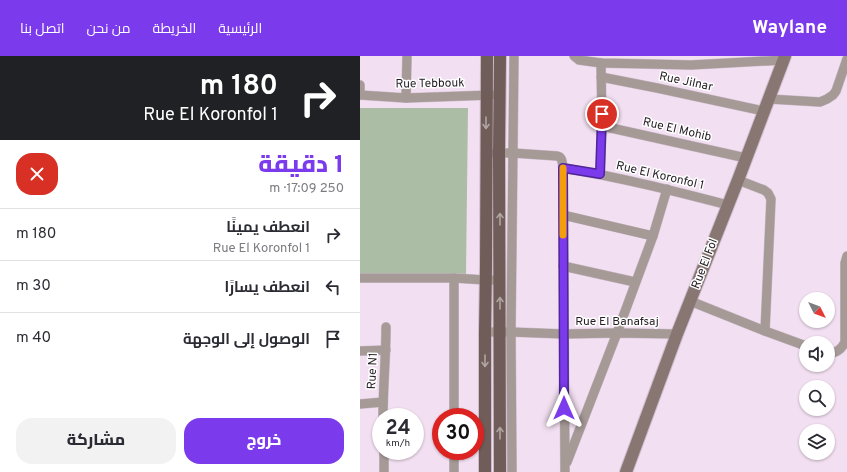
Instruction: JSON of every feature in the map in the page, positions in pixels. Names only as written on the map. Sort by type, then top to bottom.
[{"type":"main road","points":[[485,472],[484,332],[486,266],[486,56]]},
{"type":"main road","points":[[500,56],[500,280],[505,332],[501,391],[500,472]]},
{"type":"street","points":[[406,98],[407,56]]},
{"type":"street","points":[[512,472],[505,332],[513,153],[514,56]]},
{"type":"street","points":[[576,58],[607,60],[785,58]]},
{"type":"street","name":"Rue El Fol","points":[[626,472],[690,301],[785,58]]},
{"type":"street","points":[[769,99],[810,102],[820,102],[827,99],[836,91],[847,59]]},
{"type":"street","points":[[600,174],[602,77],[607,60]]},
{"type":"street","points":[[500,70],[514,70]]},
{"type":"street","name":"Rue Jilnar","points":[[602,77],[764,111]]},
{"type":"street","points":[[360,85],[360,95]]},
{"type":"street","name":"Rue Tebbouk","points":[[360,95],[406,98],[500,95]]},
{"type":"street","name":"Rue El Mohib","points":[[602,126],[746,158]]},
{"type":"street","points":[[486,152],[560,156],[562,159],[565,470]]},
{"type":"street","name":"Rue El Koronfol 1","points":[[563,168],[600,174],[728,204]]},
{"type":"street","points":[[738,180],[764,190],[768,193],[771,199],[765,331]]},
{"type":"street","points":[[565,470],[653,236],[666,189]]},
{"type":"street","points":[[563,215],[653,236]]},
{"type":"street","points":[[835,352],[843,347],[845,342],[845,263],[847,256]]},
{"type":"street","points":[[563,266],[635,282]]},
{"type":"street","points":[[360,278],[454,278],[500,280]]},
{"type":"street","points":[[454,278],[454,408]]},
{"type":"street","points":[[690,301],[799,343]]},
{"type":"street","name":"Rue N1","points":[[383,408],[386,327]]},
{"type":"street","name":"Rue El Banafsaj","points":[[484,332],[678,334]]},
{"type":"street","points":[[360,351],[386,350]]},
{"type":"street","points":[[360,404],[383,402]]},
{"type":"street","points":[[384,460],[384,472]]},
{"type":"street","points":[[454,460],[454,472]]},
{"type":"green space","points":[[360,108],[468,108],[466,274],[360,274]]},
{"type":"slow traffic","points":[[563,168],[563,235]]},
{"type":"route","points":[[564,408],[563,168],[600,174],[602,114]]}]
